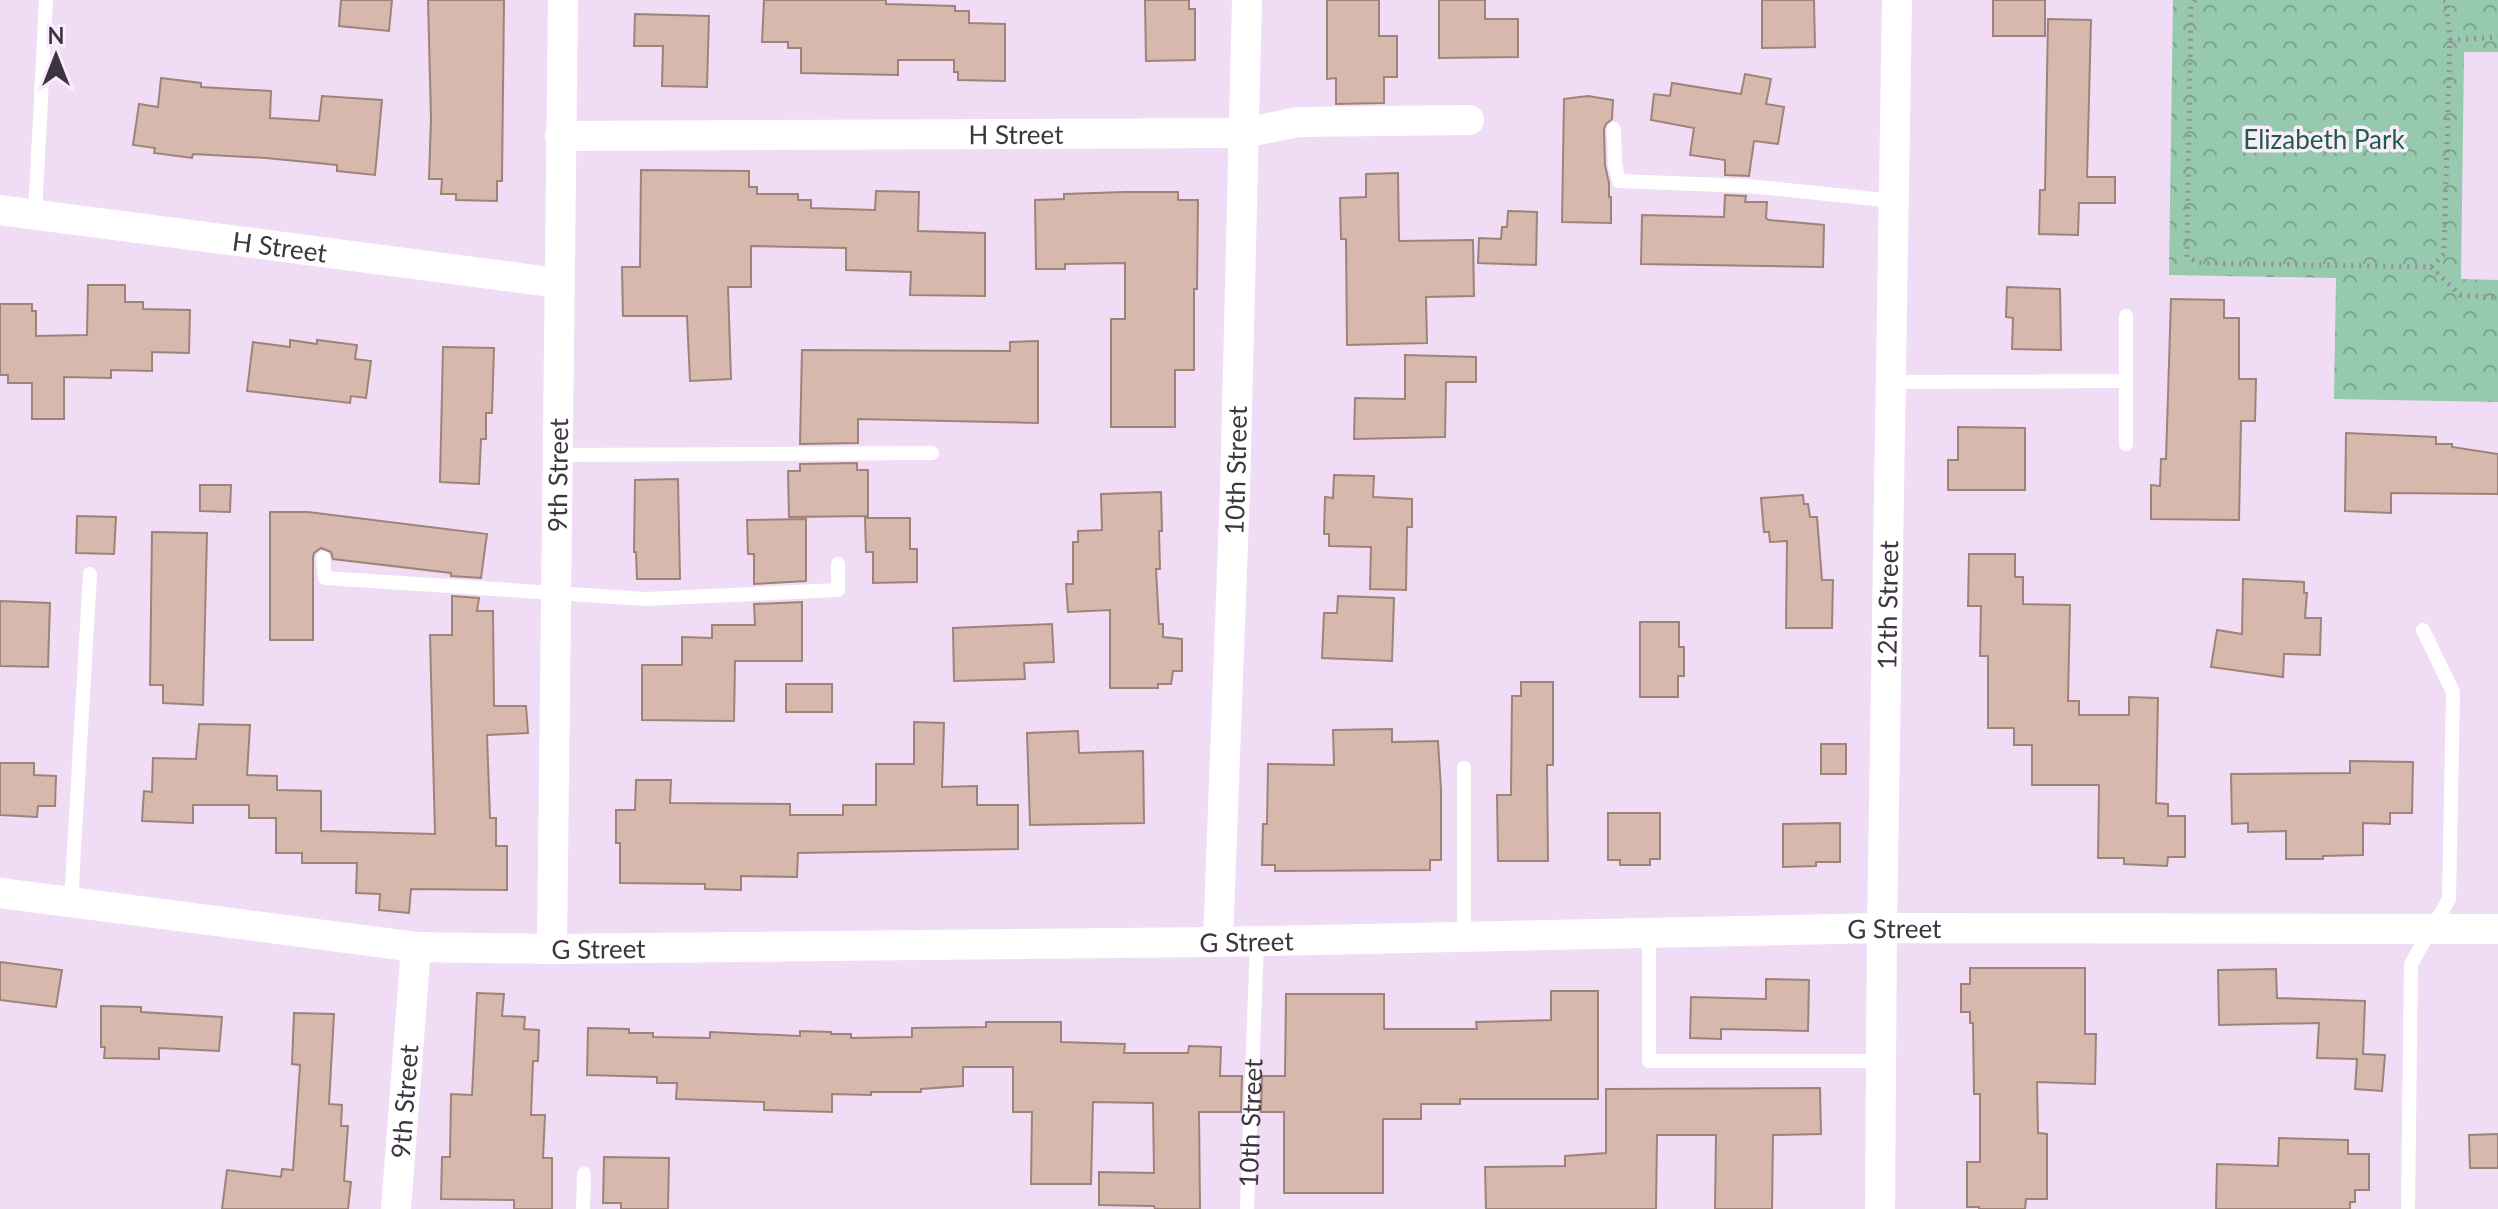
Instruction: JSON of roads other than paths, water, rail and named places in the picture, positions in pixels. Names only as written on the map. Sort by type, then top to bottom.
[{"type":"street","name":"9th Street","points":[[552,949],[563,0]]},
{"type":"street","name":"10th Street","points":[[1218,942],[1235,491],[1247,0]]},
{"type":"street","name":"12th Street","points":[[1880,1209],[1897,0]]},
{"type":"street","name":"H Street","points":[[560,136],[1244,133],[1298,122],[1469,120]]},
{"type":"street","name":"H Street","points":[[0,210],[558,283]]},
{"type":"street","name":"G Street","points":[[0,893],[416,947],[552,949],[1257,942],[1882,928],[2498,929]]},
{"type":"street","name":"9th Street","points":[[396,1209],[416,947]]},
{"type":"lane","points":[[35,215],[46,0]]},
{"type":"lane","points":[[1614,129],[1615,165],[1619,181],[1748,186],[1894,201]]},
{"type":"lane","points":[[2126,316],[2126,444]]},
{"type":"lane","points":[[1892,382],[2126,381]]},
{"type":"lane","points":[[556,455],[932,453]]},
{"type":"lane","points":[[323,558],[325,578],[646,599],[838,590],[838,564]]},
{"type":"lane","points":[[71,902],[90,574]]},
{"type":"lane","points":[[2408,1209],[2411,964],[2449,899],[2453,692],[2423,630]]},
{"type":"lane","points":[[1464,768],[1464,937]]},
{"type":"lane","points":[[1649,934],[1649,1061],[1881,1061]]},
{"type":"lane","name":"10th Street","points":[[1247,1209],[1257,942]]},
{"type":"lane","points":[[583,1209],[584,1174]]},
{"type":"park label","name":"Elizabeth Park","points":[[2324,139]]}]
